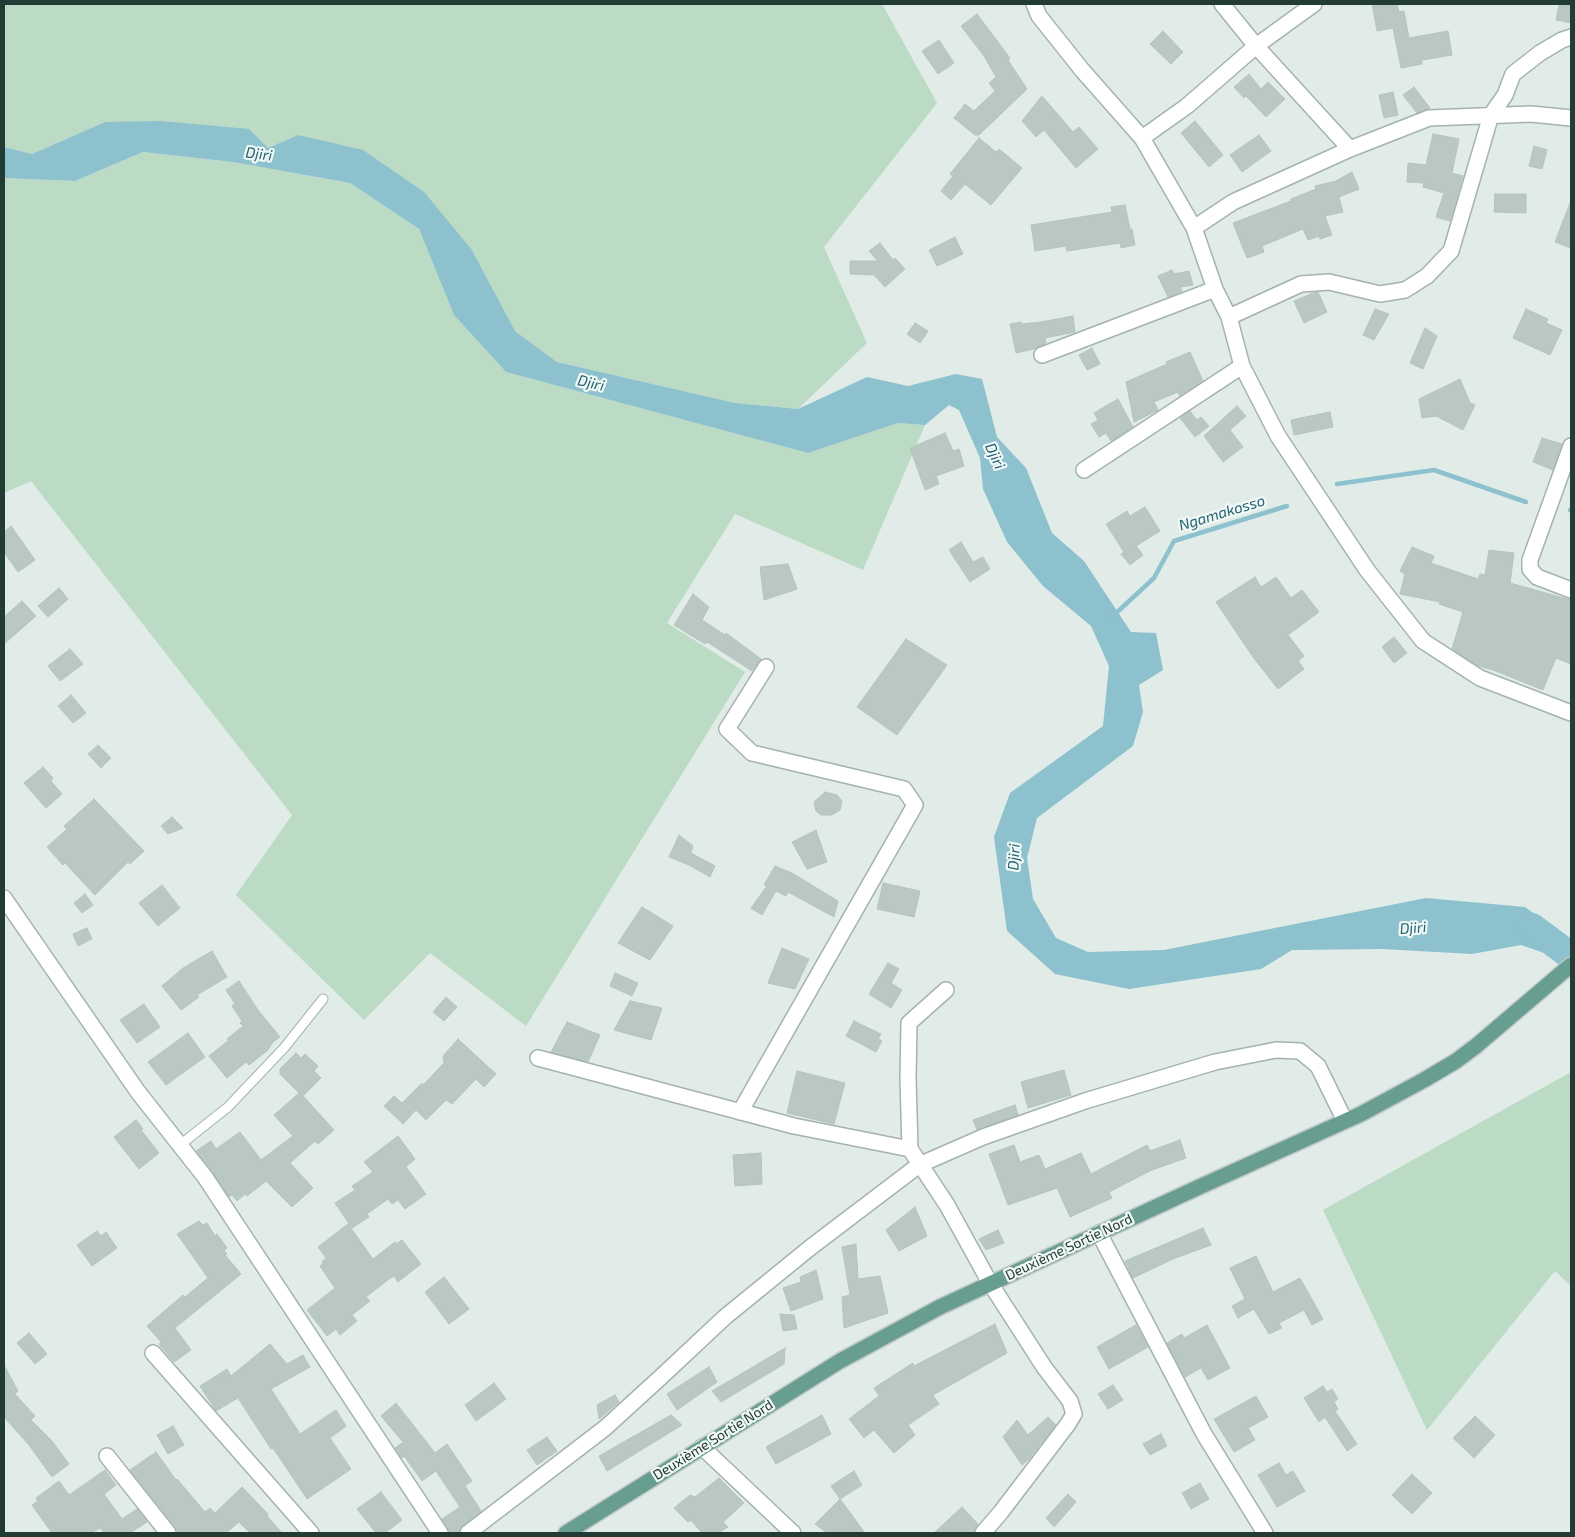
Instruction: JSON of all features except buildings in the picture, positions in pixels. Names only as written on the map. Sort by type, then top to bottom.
[{"type":"main road","name":"Deuxième Sortie Nord","points":[[566,1533],[840,1361],[940,1307],[1345,1121],[1456,1062],[1571,965]]},
{"type":"street","points":[[1034,4],[1039,16],[1076,63],[1142,138],[1194,228],[1215,289],[1229,317],[1242,366],[1278,436],[1367,570],[1423,641],[1480,678],[1571,713]]},
{"type":"street","points":[[1222,4],[1256,46],[1350,149]]},
{"type":"street","points":[[1142,138],[1187,106],[1256,46],[1314,4]]},
{"type":"street","points":[[1229,317],[1301,284],[1329,282],[1380,294],[1405,290],[1427,276],[1451,251],[1491,116],[1505,95],[1513,74],[1540,53],[1571,37]]},
{"type":"street","points":[[1194,228],[1233,202],[1350,149],[1429,118],[1530,114],[1571,118]]},
{"type":"street","points":[[1042,354],[1215,289]]},
{"type":"street","points":[[1084,470],[1242,366]]},
{"type":"street","points":[[1571,446],[1530,560],[1530,569],[1537,577],[1571,590]]},
{"type":"street","points":[[740,1112],[915,805],[904,789],[752,754],[726,729],[766,667]]},
{"type":"street","points":[[4,898],[138,1092],[210,1185],[440,1533]]},
{"type":"street","points":[[946,990],[909,1023],[910,1149],[947,1205],[990,1283],[1044,1367],[1070,1401],[1074,1414],[982,1533]]},
{"type":"street","points":[[468,1533],[605,1428],[725,1317],[789,1264],[919,1165],[983,1137],[1085,1101],[1215,1062],[1276,1050],[1300,1051],[1318,1066],[1345,1121]]},
{"type":"street","points":[[538,1058],[794,1126],[910,1149]]},
{"type":"street","points":[[1100,1233],[1204,1434],[1264,1533]]},
{"type":"street","points":[[153,1353],[311,1533]]},
{"type":"street","points":[[702,1447],[793,1533]]},
{"type":"street","points":[[107,1456],[168,1533]]},
{"type":"lane","points":[[180,1145],[228,1107],[284,1048],[323,999]]},
{"type":"green space","points":[[4,4],[882,4],[937,103],[824,247],[867,343],[798,409],[735,403],[557,362],[515,331],[472,250],[298,135],[268,148],[105,122],[32,154],[4,147]]},
{"type":"green space","points":[[143,152],[233,162],[350,183],[419,229],[454,315],[506,372],[808,453],[898,423],[925,425],[863,570],[735,514],[667,623],[745,672],[526,1026],[430,953],[364,1020],[236,895],[292,815],[31,481],[4,493],[4,178],[75,181]]},
{"type":"green space","points":[[1571,1072],[1571,1286],[1555,1271],[1427,1430],[1323,1210]]},
{"type":"water","points":[[161,121],[249,129],[268,148],[298,135],[363,150],[424,192],[472,250],[515,331],[557,362],[735,403],[798,409],[867,377],[908,386],[956,374],[982,379],[997,437],[1026,468],[1052,533],[1084,561],[1131,632],[1156,633],[1163,670],[1139,685],[1143,712],[1133,746],[1037,818],[1027,858],[1033,899],[1056,938],[1088,952],[1164,950],[1426,898],[1525,907],[1571,940],[1553,956],[1521,945],[1472,954],[1382,949],[1292,950],[1261,969],[1129,989],[1055,974],[1007,931],[994,837],[1010,793],[1103,726],[1109,666],[1091,626],[1043,586],[1007,542],[983,489],[980,458],[959,410],[949,405],[925,425],[898,423],[808,453],[506,372],[454,315],[419,229],[350,183],[233,162],[143,152],[75,181],[4,178],[4,147],[32,154],[105,122]]},
{"type":"waterway","name":"Ngamakosso","points":[[1337,484],[1434,470],[1526,502]]},
{"type":"waterway","name":"Ngamakosso","points":[[1113,616],[1154,578],[1174,541],[1287,506]]},
{"type":"waterway","name":"Djiri","points":[[1532,927],[1571,956]]}]
